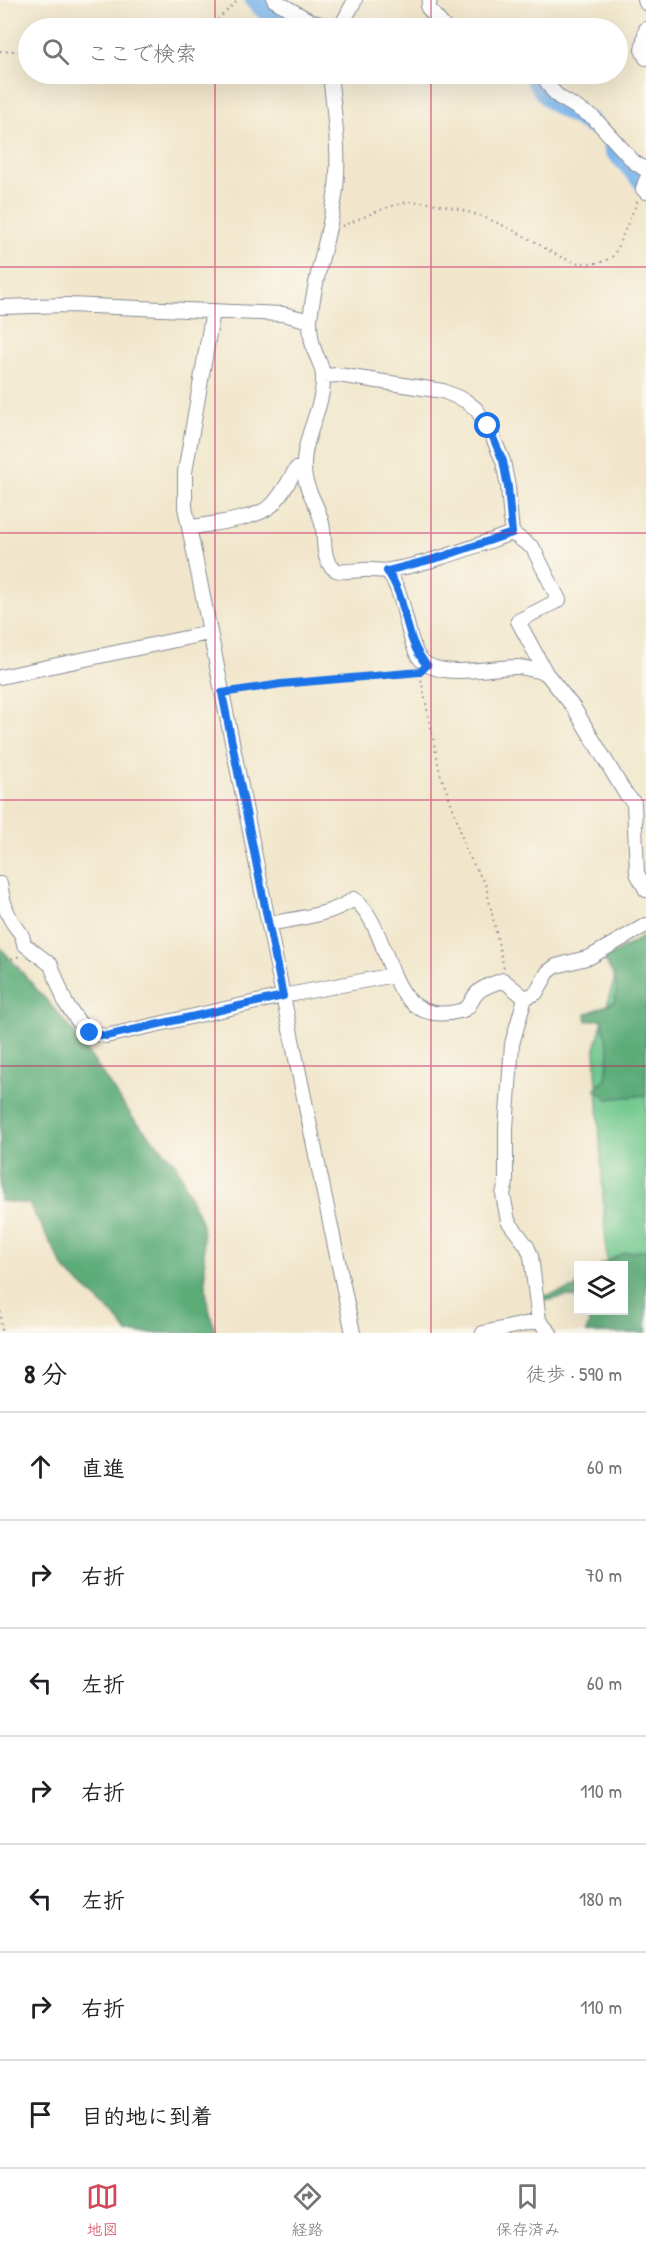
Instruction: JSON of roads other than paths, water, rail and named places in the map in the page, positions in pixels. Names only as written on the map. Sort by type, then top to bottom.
[{"type":"street","points":[[274,0],[305,18]]},
{"type":"street","points":[[345,18],[355,0]]},
{"type":"street","points":[[430,0],[428,8],[436,18]]},
{"type":"street","points":[[646,29],[642,50],[646,58]]},
{"type":"street","points":[[331,84],[338,155],[335,194],[313,294],[310,321],[310,333],[324,376],[322,393],[306,442],[303,467],[304,484],[318,508],[330,566],[339,572],[378,569],[387,571],[441,557],[512,533]]},
{"type":"street","points":[[548,84],[559,97],[594,118],[634,162],[646,170]]},
{"type":"street","points":[[0,307],[68,305],[283,314],[310,321]]},
{"type":"street","points":[[213,311],[185,472],[185,507],[353,1333]]},
{"type":"street","points":[[324,376],[338,375],[443,391],[466,401],[476,409],[488,426],[503,461],[512,533],[532,548],[558,600],[518,621],[546,674],[574,708],[625,793],[640,803],[637,873],[646,890]]},
{"type":"street","points":[[189,528],[263,510],[279,496],[296,469],[303,467]]},
{"type":"street","points":[[387,571],[395,582],[417,655],[427,665],[457,671],[518,667],[546,674]]},
{"type":"street","points":[[0,677],[209,633]]},
{"type":"street","points":[[0,884],[3,903],[11,921],[22,933],[24,944],[51,965],[66,1004],[81,1025],[90,1033],[106,1036],[283,996],[394,975]]},
{"type":"street","points":[[269,924],[328,912],[344,907],[354,899],[371,917],[400,990],[411,1004],[438,1014],[462,1011],[471,1005],[477,992],[503,980],[525,998]]},
{"type":"street","points":[[550,1333],[539,1321],[531,1256],[527,1246],[508,1221],[503,1194],[506,1183],[506,1128],[512,1044],[525,998],[536,993],[548,972],[556,966],[590,957],[646,925]]},
{"type":"street","points":[[483,1333],[539,1321]]},
{"type":"waterway","points":[[255,0],[276,18]]},
{"type":"waterway","points":[[539,84],[551,99],[591,124]]},
{"type":"waterway","points":[[614,149],[646,184]]}]
